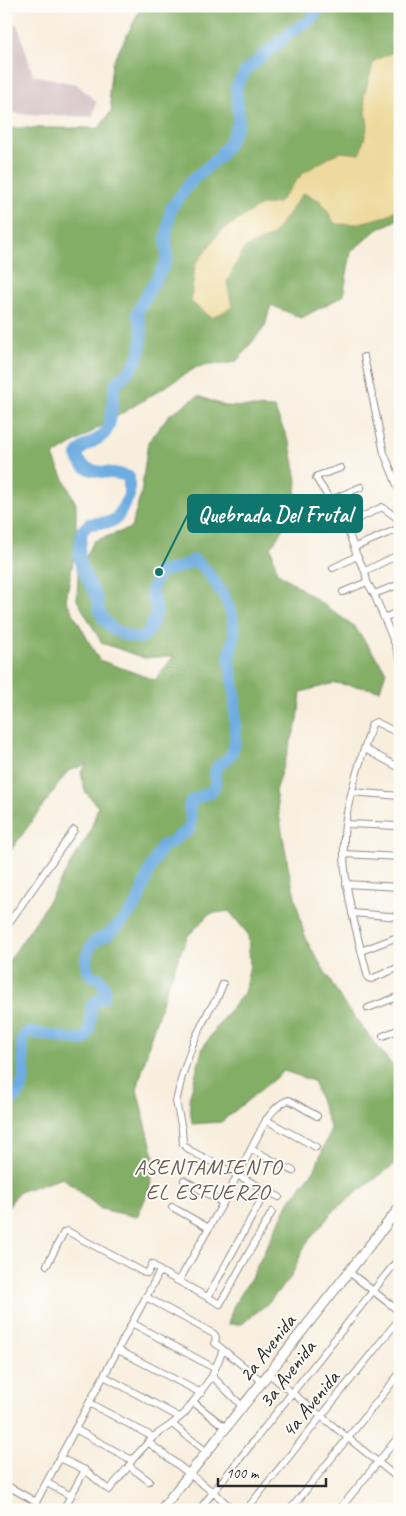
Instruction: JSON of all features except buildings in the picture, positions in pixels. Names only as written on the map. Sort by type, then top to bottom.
[{"type":"main road","name":"2a Avenida","points":[[161,1510],[400,1207]]},
{"type":"street","points":[[364,357],[384,453],[400,492]]},
{"type":"street","points":[[341,468],[316,477],[346,525],[357,556],[365,571],[367,582],[387,616],[397,644],[400,660]]},
{"type":"street","points":[[331,500],[361,487]]},
{"type":"street","points":[[346,525],[382,507],[400,520]]},
{"type":"street","points":[[355,547],[400,528]]},
{"type":"street","points":[[365,571],[400,554]]},
{"type":"street","points":[[333,568],[357,556]]},
{"type":"street","points":[[343,592],[367,582]]},
{"type":"street","points":[[374,594],[400,584]]},
{"type":"street","points":[[387,616],[400,611]]},
{"type":"street","points":[[387,616],[400,619]]},
{"type":"street","points":[[400,734],[374,722],[352,792],[345,824],[344,854],[346,884],[368,978],[371,979],[400,967]]},
{"type":"street","points":[[365,749],[400,768]]},
{"type":"street","points":[[352,792],[400,796]]},
{"type":"street","points":[[345,824],[400,826]]},
{"type":"street","points":[[6,926],[74,830]]},
{"type":"street","points":[[344,854],[400,857]]},
{"type":"street","points":[[346,884],[400,887]]},
{"type":"street","points":[[352,913],[400,917]]},
{"type":"street","points":[[361,951],[400,936]]},
{"type":"street","points":[[222,984],[217,999],[209,1010],[193,1043],[182,1076],[176,1102],[183,1144],[191,1151],[279,1197]]},
{"type":"street","points":[[368,1008],[400,996]]},
{"type":"street","points":[[383,1036],[400,1029]]},
{"type":"street","points":[[179,1280],[223,1203],[266,1120],[279,1106],[289,1100],[317,1116]]},
{"type":"street","points":[[266,1120],[316,1147]]},
{"type":"street","points":[[251,1149],[293,1171]]},
{"type":"street","points":[[184,1180],[223,1203]]},
{"type":"street","points":[[208,1297],[266,1191]]},
{"type":"street","points":[[172,1207],[209,1228]]},
{"type":"street","points":[[47,1265],[64,1232],[67,1231],[145,1273],[148,1273],[152,1264],[160,1271],[221,1304],[272,1212]]},
{"type":"street","name":"3a Avenida","points":[[199,1510],[400,1257]]},
{"type":"street","points":[[38,1510],[36,1502],[160,1271]]},
{"type":"street","points":[[349,1272],[400,1312]]},
{"type":"street","points":[[146,1297],[214,1334],[216,1337],[215,1343],[263,1382]]},
{"type":"street","name":"4a Avenida","points":[[246,1510],[400,1318]]},
{"type":"street","points":[[132,1323],[214,1368]]},
{"type":"street","points":[[118,1350],[201,1393]]},
{"type":"street","points":[[60,1458],[85,1470],[109,1490],[150,1440],[185,1413],[212,1376],[223,1350]]},
{"type":"street","points":[[290,1510],[400,1373]]},
{"type":"street","points":[[269,1374],[400,1480]]},
{"type":"street","points":[[104,1376],[179,1417]]},
{"type":"street","points":[[212,1376],[243,1407]]},
{"type":"street","points":[[193,1402],[226,1428]]},
{"type":"street","points":[[89,1403],[150,1440],[189,1475],[234,1510]]},
{"type":"street","points":[[172,1424],[207,1452]]},
{"type":"street","points":[[75,1430],[131,1463],[149,1481]]},
{"type":"street","points":[[339,1510],[400,1435]]},
{"type":"street","points":[[62,1510],[85,1470]]},
{"type":"street","points":[[47,1483],[71,1496]]},
{"type":"street","points":[[6,1485],[36,1502]]},
{"type":"shaded area","points":[[6,16],[18,26],[33,75],[76,84],[96,101],[93,117],[6,113]]},
{"type":"green space","points":[[142,6],[400,6],[400,218],[375,231],[351,252],[343,296],[301,318],[271,305],[265,326],[236,362],[197,367],[53,456],[76,504],[76,545],[66,600],[99,660],[155,680],[174,656],[144,658],[102,643],[77,600],[78,572],[94,541],[131,528],[141,494],[148,442],[169,415],[198,396],[225,406],[274,408],[290,444],[297,480],[294,512],[271,547],[277,572],[354,626],[386,671],[380,690],[335,683],[301,692],[298,720],[275,791],[289,871],[305,938],[344,1004],[400,1075],[400,1160],[335,1209],[305,1245],[291,1277],[268,1303],[242,1324],[228,1324],[233,1307],[252,1276],[290,1200],[315,1169],[331,1129],[313,1081],[284,1071],[221,1122],[192,1124],[189,1099],[203,1047],[244,993],[250,965],[248,934],[229,911],[209,914],[187,937],[167,987],[151,1037],[137,1090],[154,1156],[150,1188],[137,1217],[101,1209],[63,1178],[18,1192],[6,1211],[6,965],[38,918],[90,832],[98,807],[85,791],[81,772],[87,764],[68,771],[6,857],[6,240],[10,232],[6,228],[6,128],[99,128],[112,110],[109,93],[112,64]]},
{"type":"sand","points":[[400,49],[400,206],[387,216],[355,224],[335,224],[321,201],[303,193],[272,236],[244,248],[227,282],[232,307],[212,318],[191,302],[195,265],[220,232],[259,206],[278,203],[303,173],[339,152],[360,154],[368,125],[364,96],[374,61]]},
{"type":"waterway","points":[[6,1103],[14,1099],[22,1085],[24,1077],[22,1041],[24,1035],[29,1032],[84,1040],[90,1028],[91,1007],[96,1001],[104,997],[105,987],[99,978],[92,976],[87,971],[86,957],[90,948],[96,940],[107,935],[123,921],[137,904],[149,871],[162,846],[171,843],[189,830],[191,816],[189,807],[191,801],[212,791],[216,783],[214,774],[217,767],[230,756],[235,744],[235,694],[229,659],[234,635],[232,615],[224,596],[204,568],[194,560],[178,568],[159,572],[151,591],[157,612],[147,634],[140,638],[127,636],[114,630],[99,611],[98,601],[82,568],[79,555],[82,531],[89,524],[110,522],[117,518],[129,496],[129,477],[122,474],[92,470],[86,467],[77,455],[83,448],[108,429],[116,382],[129,371],[140,352],[142,337],[137,312],[167,259],[166,239],[171,208],[193,179],[219,157],[230,141],[239,121],[236,87],[246,70],[296,28],[309,21],[320,6]]},
{"type":"place","name":"Quebrada Del Frutal","points":[[159,572]]},
{"type":"district","name":"ASENTAMIENTO EL ESFUERZO","points":[[208,1180]]}]
